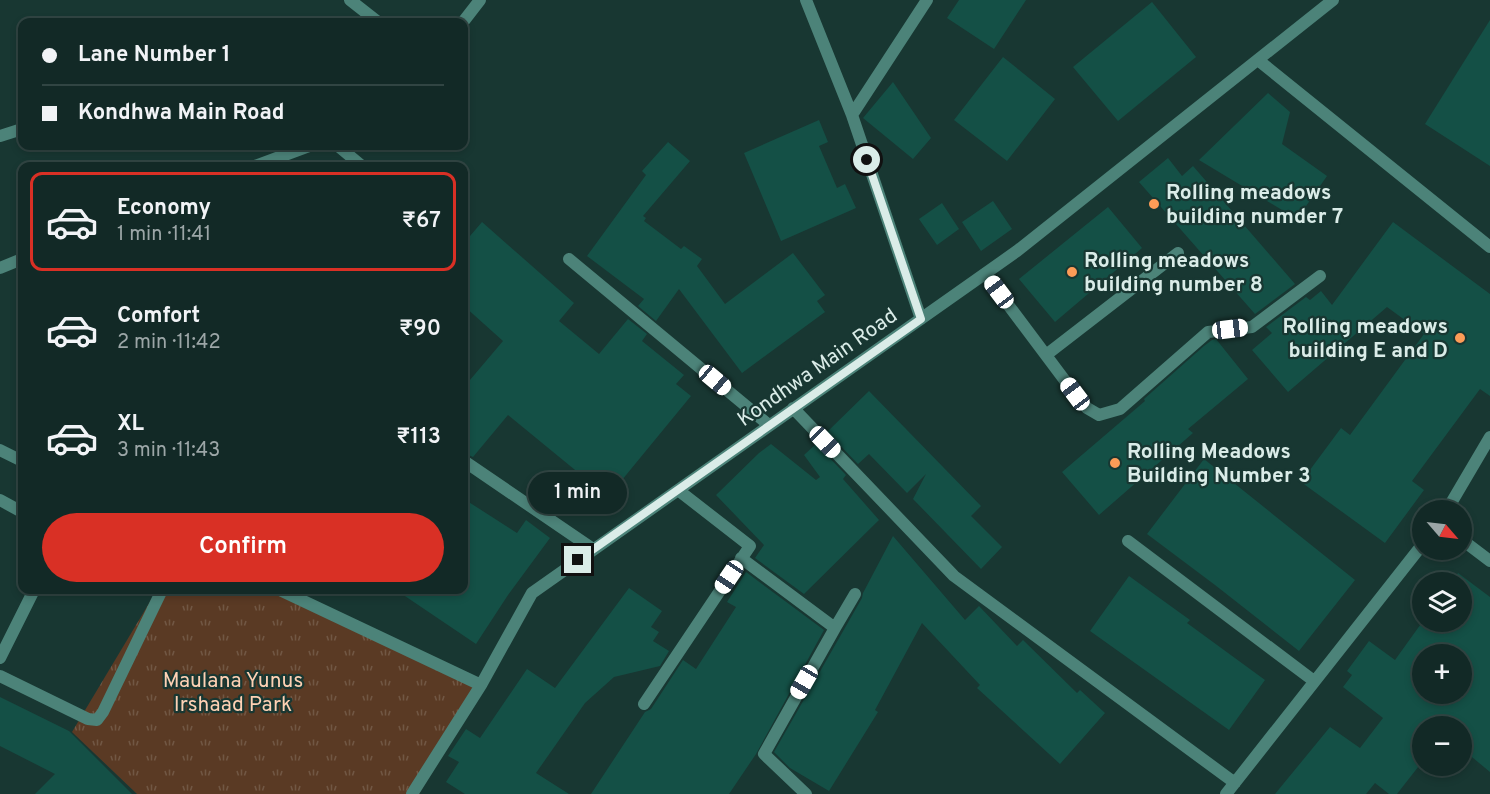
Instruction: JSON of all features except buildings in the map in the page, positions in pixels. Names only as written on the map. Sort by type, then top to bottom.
[{"type":"street","points":[[350,0],[373,18]]},
{"type":"street","points":[[466,18],[480,0]]},
{"type":"street","points":[[806,0],[852,115],[921,319]]},
{"type":"street","points":[[852,115],[927,0]]},
{"type":"street","name":"Kondhwa Main Road","points":[[412,794],[481,685],[532,593],[1017,251],[1333,0]]},
{"type":"street","points":[[1258,60],[1490,247]]},
{"type":"street","points":[[0,136],[18,130]]},
{"type":"street","points":[[266,162],[298,150]]},
{"type":"street","points":[[343,150],[357,162]]},
{"type":"street","points":[[1046,355],[1178,253]]},
{"type":"street","points":[[569,259],[769,425]]},
{"type":"street","points":[[0,268],[18,261]]},
{"type":"street","points":[[985,274],[1087,408],[1099,415],[1120,410],[1208,332],[1252,327],[1320,276]]},
{"type":"street","points":[[793,408],[954,576],[1235,783]]},
{"type":"street","points":[[1453,500],[1490,437]]},
{"type":"street","points":[[0,450],[18,459]]},
{"type":"street","points":[[468,464],[593,549]]},
{"type":"street","points":[[644,704],[750,546],[678,490]]},
{"type":"street","points":[[0,500],[18,510]]},
{"type":"street","points":[[1128,541],[1314,681]]},
{"type":"street","points":[[1472,547],[1490,561]]},
{"type":"street","points":[[741,558],[835,628]]},
{"type":"street","points":[[1226,794],[1412,558]]},
{"type":"street","points":[[0,658],[32,594]]},
{"type":"street","points":[[0,676],[88,719],[97,720],[160,594]]},
{"type":"street","points":[[288,594],[481,685]]},
{"type":"street","points":[[806,794],[764,754],[855,594]]},
{"type":"green space","name":"Maulana Yunus Irshaad Park","points":[[155,594],[288,594],[481,685],[419,794],[137,794],[72,732]]},
{"type":"place","name":"Rolling meadows building numder 7","points":[[1154,204]]},
{"type":"place","name":"Rolling meadows building number 8","points":[[1072,272]]},
{"type":"place","name":"Rolling meadows building E and D","points":[[1460,338]]},
{"type":"place","name":"Rolling Meadows Building Number 3","points":[[1115,463]]},
{"type":"route","points":[[578,560],[921,319],[867,160]]}]
